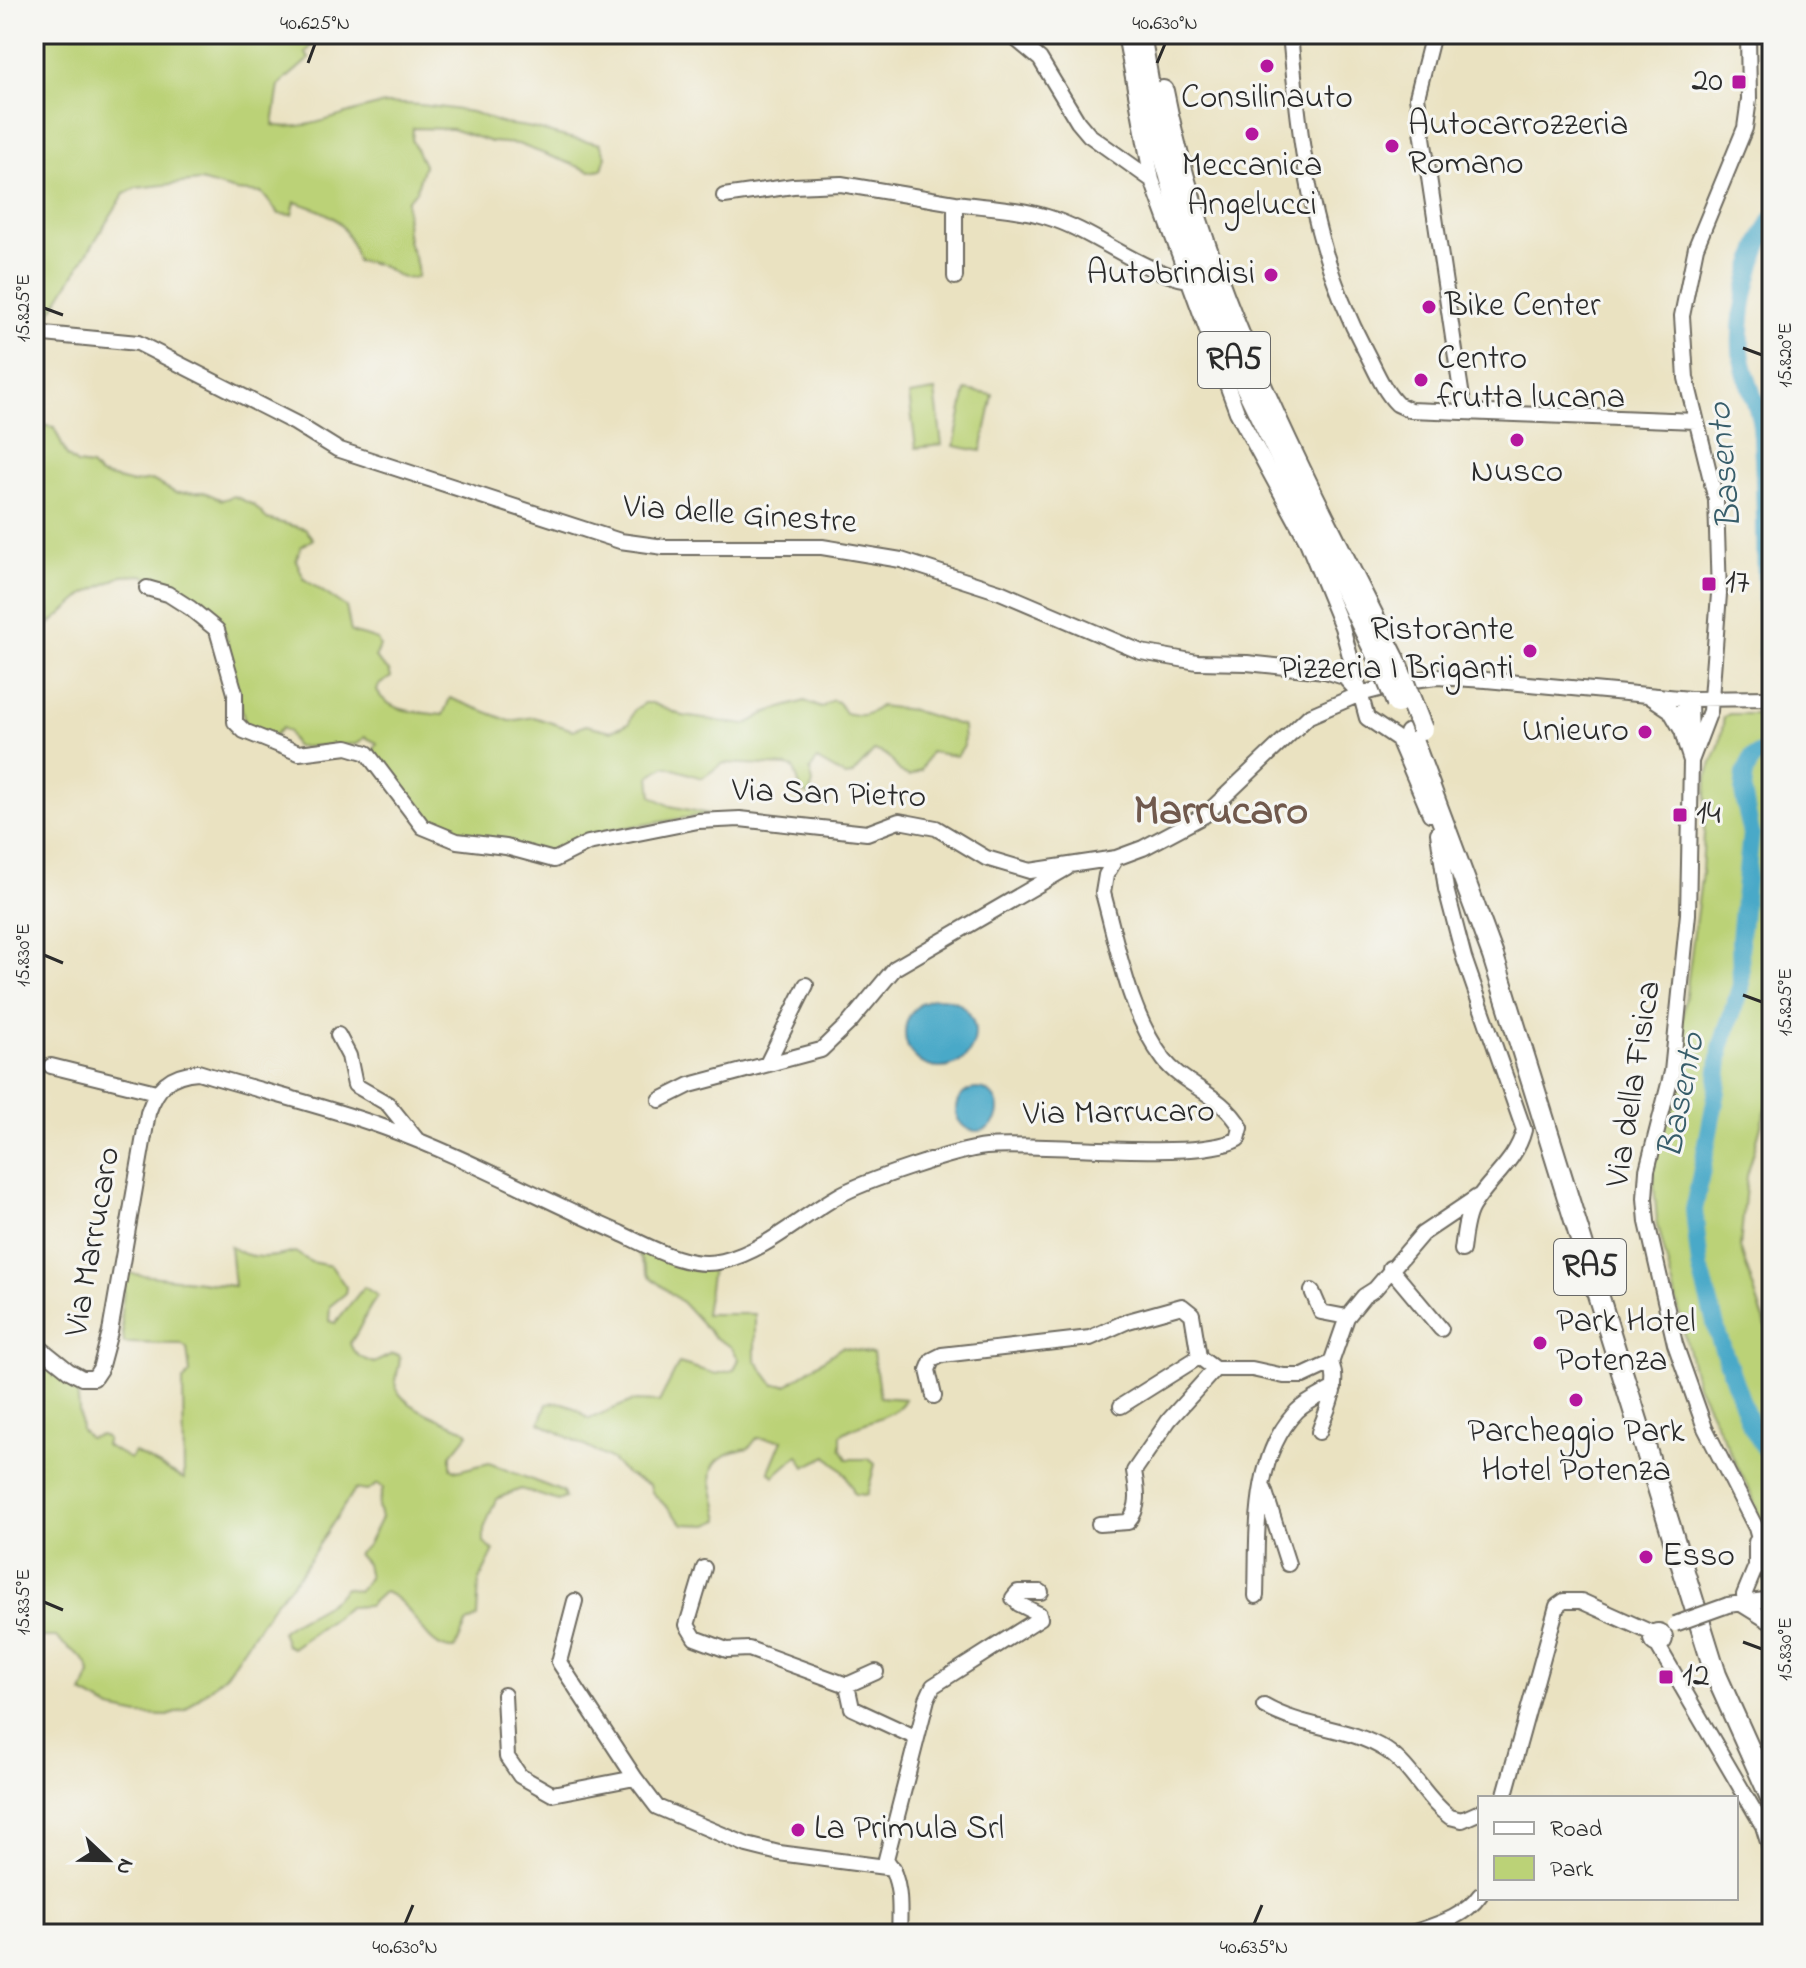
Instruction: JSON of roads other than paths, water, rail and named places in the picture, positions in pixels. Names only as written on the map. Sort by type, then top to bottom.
[{"type":"highway","name":"RA5","points":[[1140,34],[1156,127],[1206,304],[1388,663]]},
{"type":"highway","name":"RA5","points":[[1152,34],[1188,195],[1236,328],[1388,663],[1498,930],[1718,1638],[1772,1773]]},
{"type":"highway","name":"RA5","points":[[1416,731],[1493,956],[1716,1675],[1772,1800]]},
{"type":"street","points":[[1010,34],[1040,59],[1089,135],[1152,180]]},
{"type":"street","points":[[1125,34],[1152,180],[1188,280],[1237,412],[1306,539],[1330,596],[1342,627],[1367,718],[1398,739],[1441,840],[1446,889],[1464,958],[1522,1117],[1524,1130],[1521,1143],[1470,1211],[1462,1250]]},
{"type":"street","points":[[1290,34],[1302,161],[1328,271],[1350,323],[1392,399],[1410,410],[1696,421]]},
{"type":"street","points":[[1433,34],[1417,97],[1464,411]]},
{"type":"street","name":"Via della Fisica","points":[[1748,34],[1749,99],[1745,128],[1696,247],[1684,298],[1683,363],[1713,480],[1719,594],[1711,700],[1691,761],[1688,914],[1672,1072],[1647,1170],[1647,1222],[1675,1344],[1693,1399],[1756,1528],[1772,1586]]},
{"type":"street","points":[[724,196],[793,186],[841,184],[1047,217],[1163,275],[1188,280]]},
{"type":"street","points":[[955,203],[955,277]]},
{"type":"street","name":"Via delle Ginestre","points":[[34,333],[138,343],[268,409],[337,449],[620,541],[664,547],[822,547],[901,560],[1000,592],[1141,652],[1197,662],[1325,671],[1344,677],[1360,694]]},
{"type":"street","name":"Via San Pietro","points":[[147,588],[168,594],[217,630],[235,693],[235,722],[244,731],[299,753],[347,747],[367,753],[423,827],[440,836],[506,847],[554,860],[588,843],[698,821],[740,819],[867,833],[899,821],[936,828],[986,858],[1030,871],[1116,858]]},
{"type":"street","points":[[1116,858],[1205,815],[1309,716],[1360,694],[1414,680],[1437,677],[1486,680],[1772,707]]},
{"type":"street","points":[[1649,696],[1670,710],[1681,729]]},
{"type":"street","points":[[1732,702],[1772,698]]},
{"type":"street","points":[[1681,729],[1682,711],[1690,699]]},
{"type":"street","points":[[1690,699],[1691,761]]},
{"type":"street","name":"Via della Fisica","points":[[1681,729],[1691,761]]},
{"type":"street","name":"Via Marrucaro","points":[[34,1343],[82,1378],[94,1378],[100,1369],[110,1332],[148,1113],[156,1092],[182,1073],[198,1072],[260,1093],[325,1108],[420,1143],[671,1256],[707,1263],[721,1262],[750,1251],[851,1190],[948,1155],[983,1147],[1032,1144],[1156,1149],[1224,1147],[1238,1139],[1241,1128],[1233,1114],[1165,1062],[1134,1000],[1103,893],[1106,875],[1116,858]]},
{"type":"street","points":[[660,1100],[690,1085],[821,1050],[850,1022],[895,968],[1078,862]]},
{"type":"street","points":[[768,1062],[806,985]]},
{"type":"street","name":"Via Marrucaro","points":[[338,1035],[349,1056],[355,1085],[388,1104],[420,1143]]},
{"type":"street","points":[[51,1066],[156,1092]]},
{"type":"street","points":[[1319,1432],[1334,1388],[1336,1373],[1331,1363],[1347,1317],[1422,1234],[1481,1194]]},
{"type":"street","points":[[1390,1268],[1441,1329]]},
{"type":"street","points":[[1312,1291],[1321,1312],[1347,1317]]},
{"type":"street","points":[[934,1396],[928,1370],[932,1360],[942,1355],[1090,1338],[1169,1307],[1182,1306],[1192,1314],[1199,1357],[1215,1369],[1252,1369],[1303,1376],[1331,1363]]},
{"type":"street","points":[[1121,1406],[1199,1357]]},
{"type":"street","points":[[1099,1524],[1128,1522],[1134,1514],[1137,1501],[1134,1471],[1169,1420],[1215,1369]]},
{"type":"street","points":[[1256,1596],[1257,1516],[1280,1433],[1298,1410],[1334,1388]]},
{"type":"street","points":[[1264,1488],[1288,1564]]},
{"type":"street","points":[[1738,1602],[1756,1566],[1756,1528]]},
{"type":"street","points":[[704,1568],[687,1625],[695,1638],[727,1650],[749,1649],[847,1685],[876,1672]]},
{"type":"street","points":[[1662,1634],[1772,1586]]},
{"type":"street","points":[[899,1934],[900,1899],[893,1868],[886,1859],[933,1686],[1040,1618],[1039,1614],[1013,1598],[1018,1592],[1041,1592]]},
{"type":"street","points":[[1738,1602],[1772,1599]]},
{"type":"street","points":[[575,1601],[559,1662],[657,1807],[747,1845],[779,1853],[893,1868]]},
{"type":"street","points":[[1503,1796],[1557,1606],[1564,1601],[1581,1601],[1662,1634],[1763,1826],[1772,1855]]},
{"type":"street","points":[[1738,1602],[1772,1623]]},
{"type":"street","points":[[847,1685],[852,1708],[917,1738]]},
{"type":"street","points":[[504,1695],[507,1757],[520,1776],[552,1794],[635,1778]]},
{"type":"street","points":[[1264,1706],[1298,1723],[1347,1732],[1388,1752],[1450,1817],[1462,1820],[1478,1813]]},
{"type":"street","points":[[1409,1934],[1451,1919],[1473,1905],[1478,1898]]},
{"type":"water","points":[[940,998],[965,1008],[975,1033],[965,1058],[940,1068],[915,1058],[905,1033],[915,1008]]},
{"type":"water","points":[[977,1089],[992,1095],[998,1110],[992,1125],[977,1131],[962,1125],[956,1110],[962,1095]]},
{"type":"waterway","name":"Basento","points":[[1772,219],[1758,248],[1748,281],[1741,333],[1742,359],[1761,426],[1772,714]]},
{"type":"waterway","name":"Basento","points":[[1772,743],[1766,751],[1752,758],[1745,774],[1743,792],[1751,833],[1740,939],[1741,985],[1721,1048],[1717,1091],[1694,1210],[1700,1267],[1719,1338],[1749,1422],[1772,1460]]},
{"type":"place","name":"Consilinauto","points":[[1267,66]]},
{"type":"place","name":"20","points":[[1739,82]]},
{"type":"place","name":"Meccanica Angelucci","points":[[1252,134]]},
{"type":"place","name":"Autocarrozzeria Romano","points":[[1392,146]]},
{"type":"place","name":"Autobrindisi","points":[[1271,275]]},
{"type":"place","name":"Bike Center","points":[[1429,307]]},
{"type":"place","name":"Centro frutta lucana","points":[[1421,380]]},
{"type":"place","name":"Nusco","points":[[1517,440]]},
{"type":"place","name":"17","points":[[1709,584]]},
{"type":"place","name":"Ristorante Pizzeria I Briganti","points":[[1530,651]]},
{"type":"place","name":"Unieuro","points":[[1645,732]]},
{"type":"place","name":"14","points":[[1680,815]]},
{"type":"place","name":"Park Hotel Potenza","points":[[1540,1343]]},
{"type":"place","name":"Parcheggio Park Hotel Potenza","points":[[1576,1400]]},
{"type":"place","name":"Esso","points":[[1646,1557]]},
{"type":"place","name":"12","points":[[1666,1677]]},
{"type":"place","name":"La Primula Srl","points":[[798,1830]]},
{"type":"district","name":"Marrucaro","points":[[1221,812]]}]
